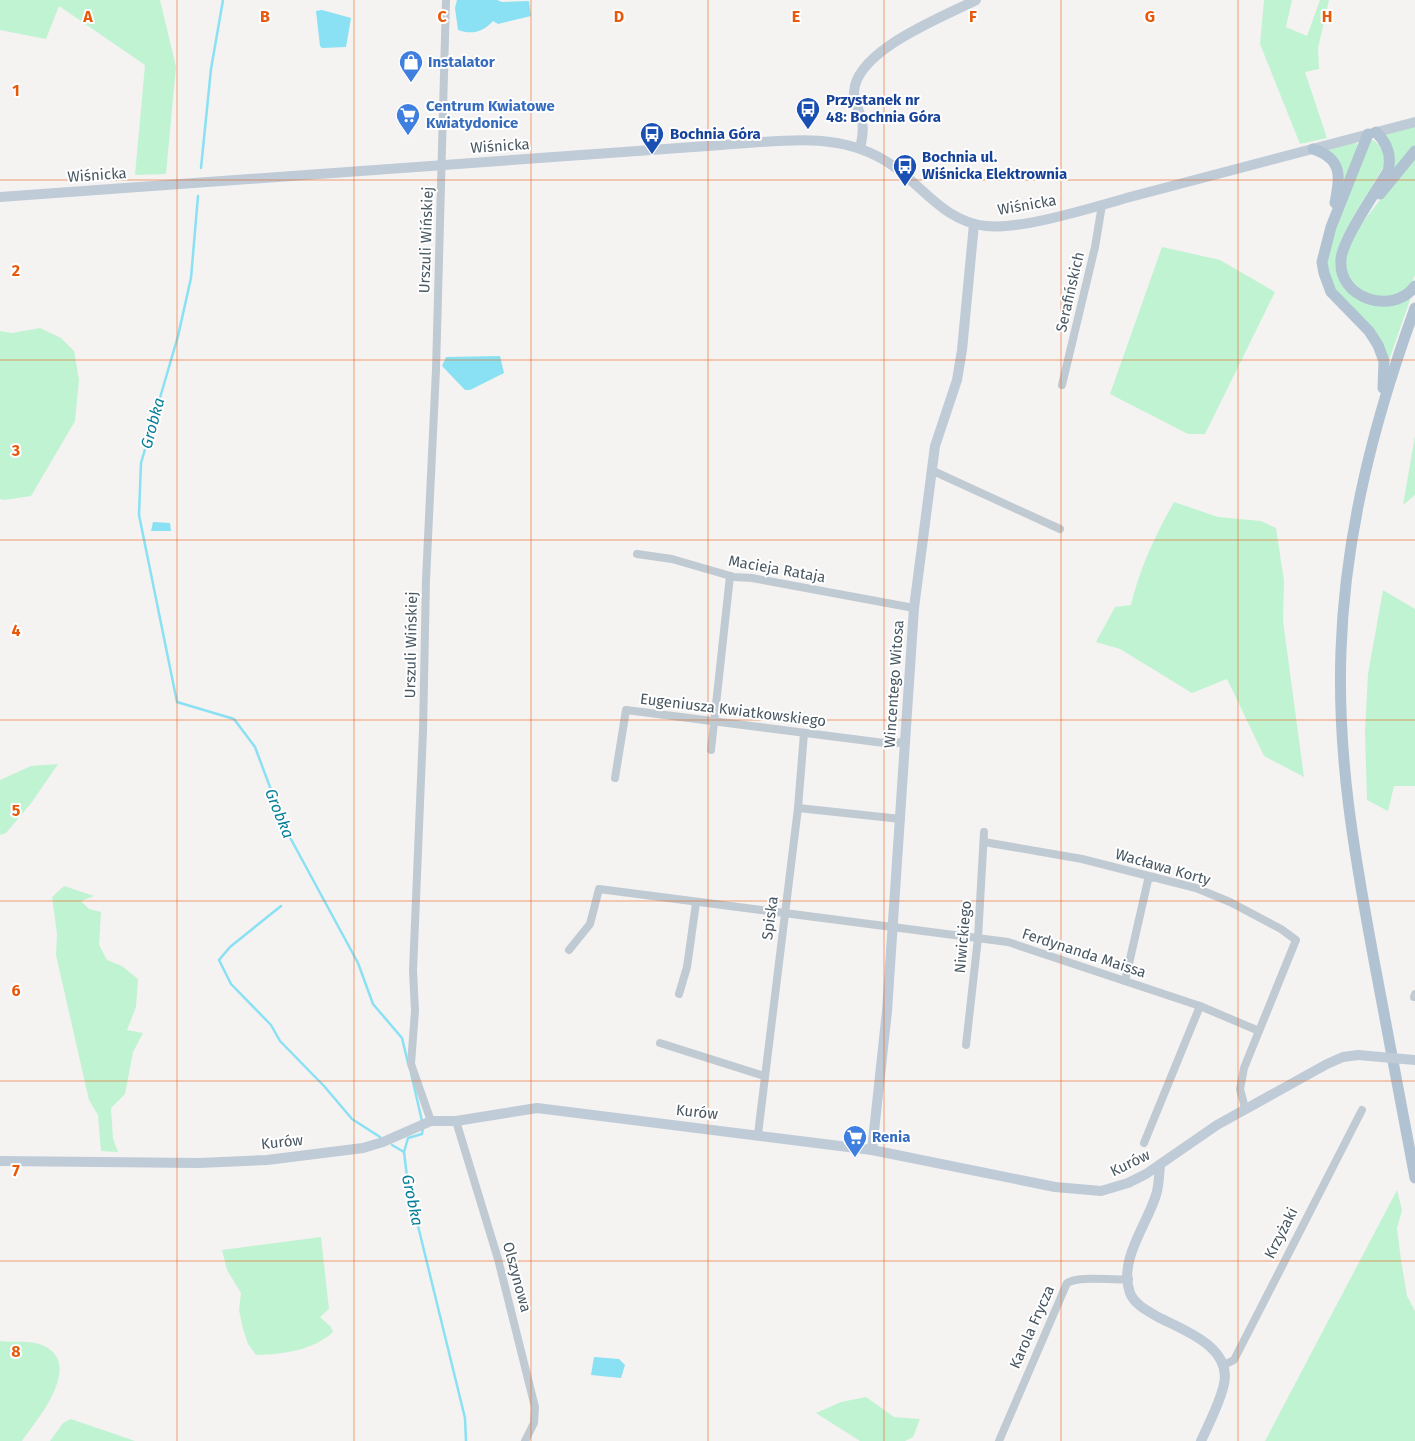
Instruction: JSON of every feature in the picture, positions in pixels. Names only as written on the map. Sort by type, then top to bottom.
[{"type":"main road","points":[[1360,219],[1390,163],[1387,148],[1372,133],[1331,228],[1323,252],[1325,278],[1331,292],[1368,331],[1381,352],[1385,369],[1380,412]]},
{"type":"main road","points":[[1313,149],[1329,156],[1337,168],[1338,187],[1331,228]]},
{"type":"main road","points":[[1415,151],[1360,219],[1350,234],[1342,252],[1342,270],[1350,284],[1361,296],[1380,302],[1396,300],[1406,295],[1415,286]]},
{"type":"main road","points":[[1414,310],[1380,412],[1357,506],[1349,557],[1341,650],[1345,788],[1354,854],[1415,1178]]},
{"type":"street","name":"Urszuli Wińskiej","points":[[426,1123],[414,1074],[411,1047],[415,1011],[413,972],[423,730],[426,580],[436,370],[446,0]]},
{"type":"street","points":[[860,148],[862,121],[855,102],[854,91],[856,81],[865,67],[885,49],[976,0]]},
{"type":"street","name":"Wiśnicka","points":[[0,196],[826,140],[860,148],[898,169],[938,205],[958,218],[974,224],[1000,227],[1102,205],[1415,122]]},
{"type":"street","name":"Serafińskich","points":[[1062,385],[1095,246],[1102,205]]},
{"type":"street","name":"Wincentego Witosa","points":[[872,1150],[887,1011],[914,608],[935,446],[957,380],[968,296],[974,224]]},
{"type":"street","points":[[931,470],[1060,529]]},
{"type":"street","name":"Macieja Rataja","points":[[637,554],[672,559],[730,576],[752,578],[914,608]]},
{"type":"street","points":[[711,750],[730,576]]},
{"type":"street","name":"Eugeniusza Kwiatkowskiego","points":[[615,778],[626,710],[892,744],[906,741]]},
{"type":"street","name":"Spiska","points":[[758,1134],[798,808],[804,733]]},
{"type":"street","points":[[798,808],[901,819]]},
{"type":"street","name":"Niwickiego","points":[[966,1045],[978,938],[984,832]]},
{"type":"street","name":"Wacława Korty","points":[[984,842],[1082,858],[1196,888],[1230,902],[1282,929],[1296,940],[1241,1079],[1240,1089],[1245,1108]]},
{"type":"street","points":[[1125,981],[1148,880],[1152,877]]},
{"type":"street","name":"Ferdynanda Maissa","points":[[569,950],[590,924],[599,889],[1008,942],[1200,1006],[1259,1031]]},
{"type":"street","points":[[679,994],[687,967],[696,903]]},
{"type":"street","points":[[1144,1143],[1200,1006]]},
{"type":"street","points":[[660,1043],[764,1076]]},
{"type":"street","name":"Kurów","points":[[0,1161],[200,1163],[267,1160],[363,1148],[383,1142],[426,1123],[456,1121],[537,1108],[758,1134],[872,1150],[1084,1191],[1116,1188],[1146,1174],[1245,1108],[1343,1057],[1358,1055],[1415,1060]]},
{"type":"street","name":"Krzyżaki","points":[[1224,1365],[1234,1360],[1362,1110]]},
{"type":"street","name":"Olszynowa","points":[[456,1121],[500,1268],[535,1407],[534,1423],[525,1441]]},
{"type":"street","points":[[1160,1165],[1157,1194],[1133,1250],[1128,1270],[1130,1292],[1135,1301],[1144,1309],[1203,1340],[1216,1352],[1224,1365],[1224,1386],[1202,1441]]},
{"type":"street","points":[[1146,1174],[1157,1182]]},
{"type":"street","name":"Karola Frycza","points":[[999,1441],[1067,1283],[1077,1279],[1112,1281],[1129,1279]]},
{"type":"green space","points":[[0,0],[160,0],[176,67],[166,174],[135,175],[145,65],[59,6],[46,39],[0,30]]},
{"type":"green space","points":[[1264,0],[1292,0],[1286,27],[1307,36],[1320,0],[1329,0],[1318,48],[1319,69],[1305,72],[1327,138],[1300,144],[1260,44]]},
{"type":"green space","points":[[1415,126],[1415,145],[1375,197],[1393,153],[1386,135]]},
{"type":"green space","points":[[1371,139],[1382,150],[1384,165],[1344,233],[1338,248],[1336,261],[1337,273],[1352,295],[1411,297],[1388,363],[1347,310],[1331,280],[1328,264],[1328,248]]},
{"type":"green space","points":[[1356,142],[1358,146],[1342,184],[1325,150]]},
{"type":"green space","points":[[1415,157],[1415,275],[1407,288],[1397,295],[1385,297],[1372,295],[1361,289],[1351,280],[1346,268],[1345,253],[1364,220]]},
{"type":"green space","points":[[1162,247],[1220,260],[1275,292],[1205,434],[1188,434],[1110,394]]},
{"type":"green space","points":[[40,328],[61,338],[74,351],[79,380],[75,421],[31,496],[4,500],[0,499],[0,331],[12,333]]},
{"type":"green space","points":[[1415,436],[1415,495],[1403,505]]},
{"type":"green space","points":[[1174,502],[1218,517],[1261,521],[1276,528],[1284,581],[1283,621],[1304,777],[1264,756],[1227,679],[1192,693],[1120,649],[1096,642],[1115,607],[1131,605],[1149,552]]},
{"type":"green space","points":[[1383,590],[1415,609],[1415,786],[1394,786],[1388,811],[1367,800],[1365,731],[1368,674]]},
{"type":"green space","points":[[58,764],[32,802],[6,833],[0,835],[0,780],[31,766]]},
{"type":"green space","points":[[64,886],[94,896],[81,901],[89,909],[101,912],[99,945],[107,960],[122,966],[138,979],[136,1007],[127,1030],[143,1033],[133,1052],[125,1094],[111,1108],[113,1139],[118,1152],[101,1151],[98,1115],[89,1100],[56,955],[57,934],[52,897]]},
{"type":"green space","points":[[1397,1190],[1402,1210],[1397,1228],[1401,1260],[1407,1296],[1415,1311],[1415,1441],[1265,1441]]},
{"type":"green space","points":[[321,1237],[329,1309],[320,1317],[331,1327],[333,1332],[316,1343],[297,1350],[277,1354],[256,1355],[248,1344],[243,1329],[239,1310],[241,1293],[227,1270],[222,1250]]},
{"type":"green space","points":[[0,1341],[29,1342],[46,1347],[56,1356],[60,1367],[53,1394],[22,1441],[0,1441]]},
{"type":"green space","points":[[866,1397],[894,1417],[920,1419],[913,1437],[905,1441],[860,1441],[816,1413],[841,1402]]},
{"type":"green space","points":[[71,1419],[135,1441],[50,1441],[63,1423]]},
{"type":"water","points":[[457,0],[529,1],[531,16],[498,24],[493,21],[477,32],[463,32],[458,30],[455,8]]},
{"type":"water","points":[[322,10],[351,18],[346,47],[322,48],[320,46],[316,11]]},
{"type":"water","points":[[500,356],[504,373],[470,390],[465,390],[442,366],[446,357]]},
{"type":"water","points":[[153,522],[170,523],[171,531],[151,531]]},
{"type":"water","points":[[594,1357],[619,1359],[625,1365],[621,1378],[591,1375]]},
{"type":"waterway","name":"Grobka","points":[[201,168],[211,69],[223,0]]},
{"type":"waterway","name":"Grobka","points":[[198,196],[191,278],[178,336],[141,463],[139,515],[177,702],[234,719],[255,747],[286,830],[358,963],[373,1004],[402,1038],[408,1063]]},
{"type":"waterway","points":[[281,906],[230,947],[219,960],[231,984],[271,1025],[280,1041],[324,1086],[352,1119],[380,1137]]},
{"type":"waterway","name":"Grobka","points":[[411,1073],[422,1121]]},
{"type":"waterway","name":"Grobka","points":[[423,1127],[422,1134],[408,1138],[404,1152],[408,1185],[465,1418],[466,1441]]},
{"type":"waterway","points":[[392,1145],[404,1152]]},
{"type":"place","name":"Instalator","points":[[411,83]]},
{"type":"place","name":"Przystanek nr 48: Bochnia Góra","points":[[808,130]]},
{"type":"place","name":"Centrum Kwiatowe Kwiatydonice","points":[[408,136]]},
{"type":"place","name":"Bochnia Góra","points":[[652,155]]},
{"type":"place","name":"Bochnia ul. Wiśnicka Elektrownia","points":[[905,187]]},
{"type":"place","name":"Renia","points":[[855,1158]]}]
